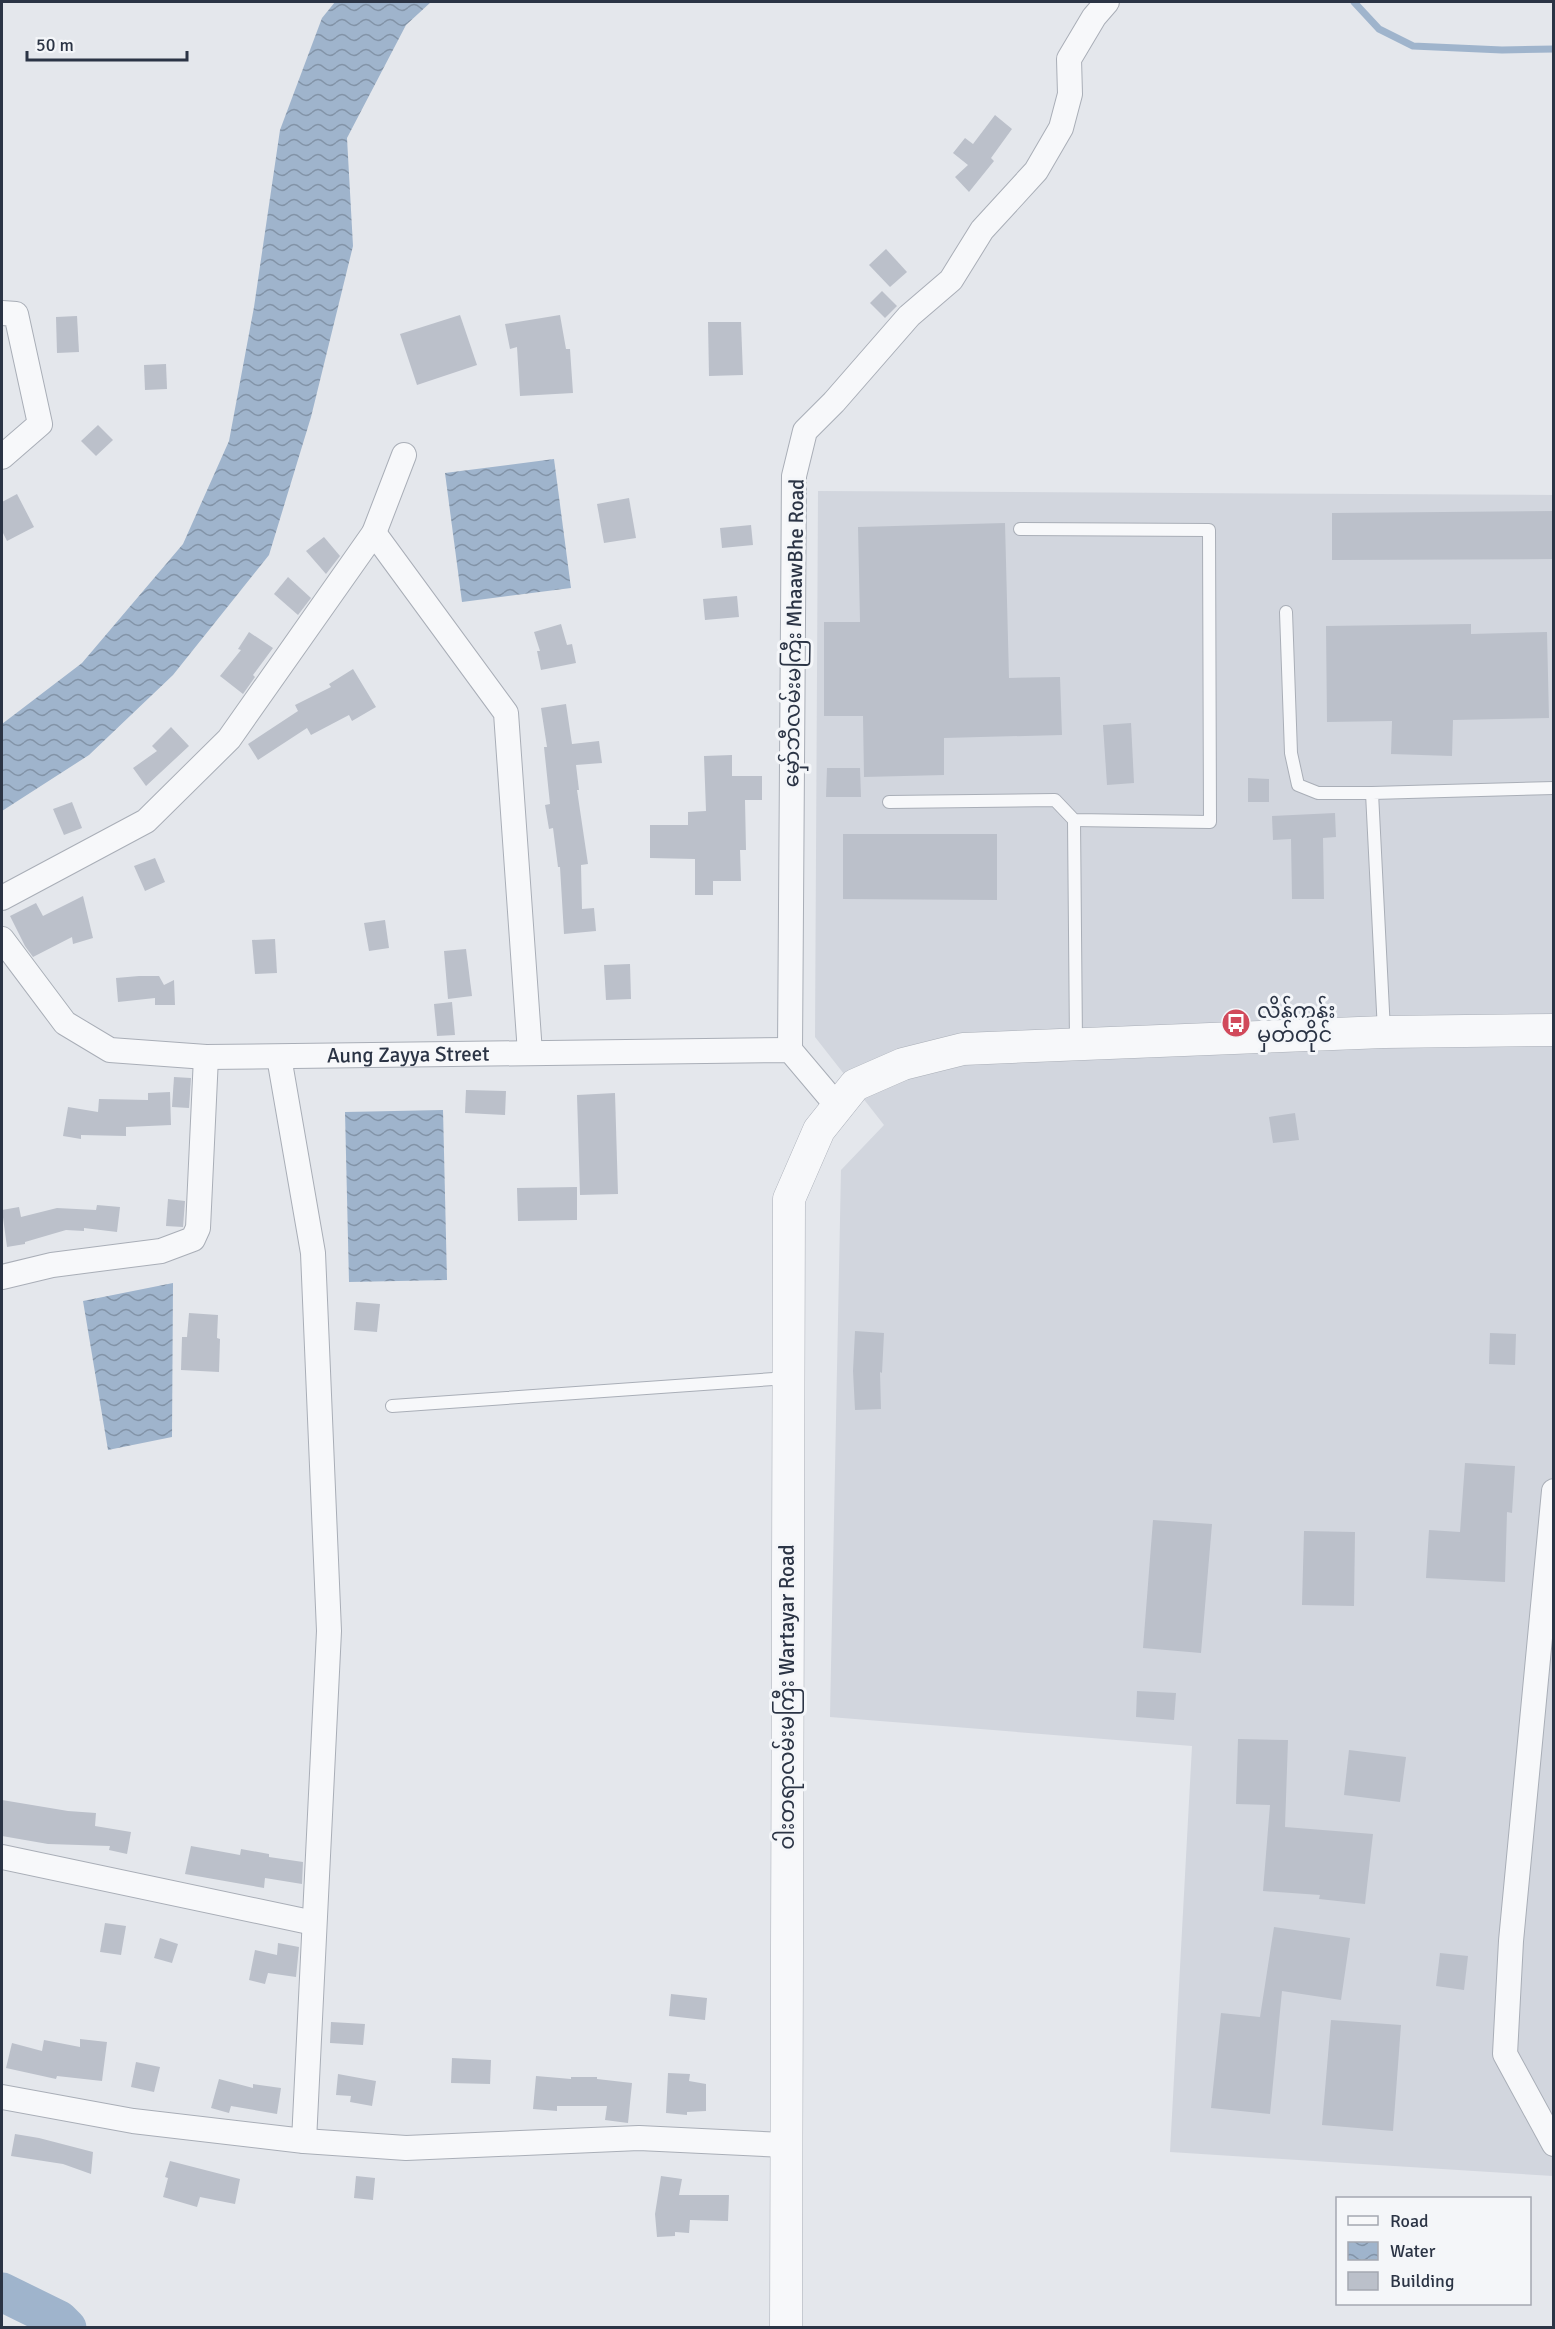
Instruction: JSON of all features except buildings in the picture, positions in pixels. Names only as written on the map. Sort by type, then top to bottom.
[{"type":"street","name":"မှော်ဘီလမ်းမကြီး MhaawBhe Road","points":[[790,1050],[794,476],[805,431],[909,316],[951,280],[981,230],[1036,171],[1061,128],[1070,94],[1069,59],[1094,17],[1107,2]]},
{"type":"street","points":[[2,313],[16,314],[40,424],[2,458]]},
{"type":"street","points":[[2,898],[146,820],[229,739],[374,533],[404,455]]},
{"type":"street","points":[[374,533],[506,713],[530,1053]]},
{"type":"street","name":"Aung Zayya Street","points":[[2,939],[65,1023],[110,1050],[206,1057],[279,1057],[790,1050]]},
{"type":"street","points":[[790,1050],[847,1096],[903,1064],[963,1049],[1384,1032],[1554,1030]]},
{"type":"street","points":[[2,1277],[52,1266],[161,1251],[193,1239],[198,1228],[206,1057]]},
{"type":"street","points":[[279,1057],[313,1253],[328,1619],[304,2141]]},
{"type":"street","name":"ဝါးတရာလမ်းမကြီး Wartayar Road","points":[[786,2328],[789,1199],[819,1130],[847,1096]]},
{"type":"street","points":[[1554,1491],[1510,1941],[1505,2054],[1554,2144]]},
{"type":"street","points":[[2,1857],[314,1923]]},
{"type":"street","points":[[2,2097],[133,2121],[304,2141],[406,2148],[639,2138],[785,2145]]},
{"type":"lane","points":[[1020,529],[1209,530],[1210,822],[1074,820]]},
{"type":"lane","points":[[1286,612],[1291,753],[1298,785],[1318,793],[1554,788]]},
{"type":"lane","points":[[1372,793],[1384,1032]]},
{"type":"lane","points":[[889,802],[1055,800],[1074,820],[1076,1045]]},
{"type":"lane","points":[[392,1406],[788,1378]]},
{"type":"shaded area","points":[[818,491],[1553,495],[1553,2176],[1170,2152],[1192,1746],[830,1717],[841,1170],[884,1125],[815,1037]]},
{"type":"water","points":[[335,2],[431,2],[406,25],[347,138],[353,246],[311,417],[269,555],[173,675],[89,755],[2,811],[2,724],[82,663],[183,544],[229,441],[254,307],[280,130],[322,18]]},
{"type":"water","points":[[554,459],[571,588],[462,602],[445,473]]},
{"type":"water","points":[[443,1110],[447,1280],[349,1282],[345,1112]]},
{"type":"water","points":[[173,1283],[172,1437],[108,1450],[83,1301]]},
{"type":"waterway","points":[[1354,2],[1379,29],[1413,46],[1502,50],[1554,49]]},
{"type":"waterway","points":[[2,2292],[59,2320],[67,2328]]},
{"type":"place","name":"လိန်ကုန်း မှတ်တိုင်","points":[[1236,1023]]}]
